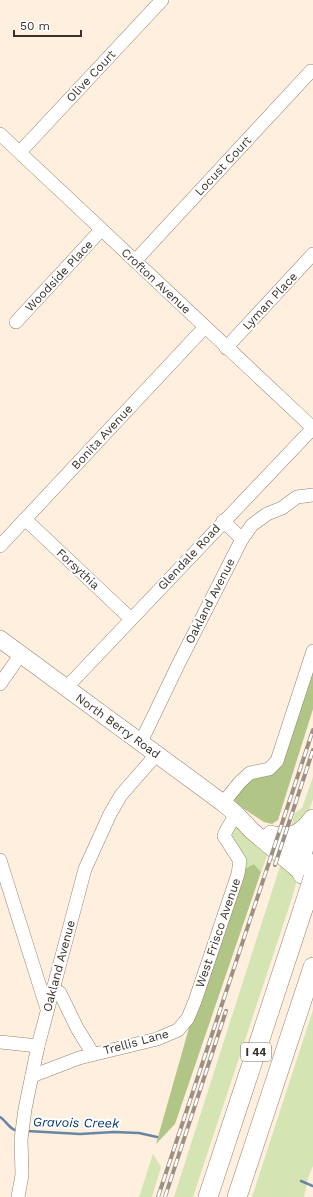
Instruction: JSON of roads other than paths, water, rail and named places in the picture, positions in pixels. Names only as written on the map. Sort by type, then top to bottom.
[{"type":"highway","points":[[273,836],[289,837],[298,834],[313,820]]},
{"type":"highway","points":[[309,871],[313,820]]},
{"type":"highway","name":"I 44","points":[[208,1197],[304,906],[309,871]]},
{"type":"highway","name":"I 44","points":[[237,1197],[313,967]]},
{"type":"main road","name":"North Berry Road","points":[[0,639],[141,742],[156,755],[236,814],[252,831],[309,871]]},
{"type":"main road","name":"North Berry Road","points":[[236,814],[257,824],[273,836],[309,871]]},
{"type":"street","name":"Olive Court","points":[[20,152],[162,0]]},
{"type":"street","name":"Locust Court","points":[[135,261],[312,71]]},
{"type":"street","name":"Crofton Avenue","points":[[0,134],[226,348],[313,428]]},
{"type":"street","name":"Woodside Place","points":[[16,322],[101,230]]},
{"type":"street","name":"Lyman Place","points":[[226,348],[313,254]]},
{"type":"street","name":"Bonita Avenue","points":[[0,546],[205,327]]},
{"type":"street","name":"Glendale Road","points":[[66,688],[313,428]]},
{"type":"street","name":"Oakland Avenue","points":[[141,742],[242,539],[252,525],[267,514],[282,508],[297,497],[313,495]]},
{"type":"street","name":"Forsythia","points":[[25,520],[131,619]]},
{"type":"street","points":[[223,521],[242,539]]},
{"type":"street","points":[[222,803],[250,773],[269,769],[277,761],[313,651]]},
{"type":"street","points":[[0,684],[21,654]]},
{"type":"street","name":"Oakland Avenue","points":[[19,1196],[22,1175],[21,1133],[32,1076],[38,1046],[84,869],[110,814],[121,795],[156,755]]},
{"type":"street","name":"West Frisco Avenue","points":[[178,1030],[188,1018],[195,1001],[238,874],[240,862],[224,836],[236,814]]},
{"type":"street","points":[[0,860],[47,1011]]},
{"type":"street","name":"Trellis Lane","points":[[53,988],[60,993],[77,1028],[93,1054]]},
{"type":"street","name":"Trellis Lane","points":[[32,1076],[50,1068],[93,1054],[157,1039],[178,1030]]},
{"type":"street","points":[[0,1042],[38,1046]]},
{"type":"waterway","name":"Gravois Creek","points":[[0,1117],[12,1129],[18,1131]]},
{"type":"waterway","name":"Gravois Creek","points":[[27,1131],[80,1134],[114,1132],[139,1133],[157,1137]]},
{"type":"waterway","name":"Gravois Creek","points":[[301,1181],[313,1186]]},
{"type":"railway","points":[[158,1197],[313,730]]},
{"type":"railway","points":[[275,865],[313,750]]},
{"type":"railway","points":[[165,1197],[226,1011]]}]
